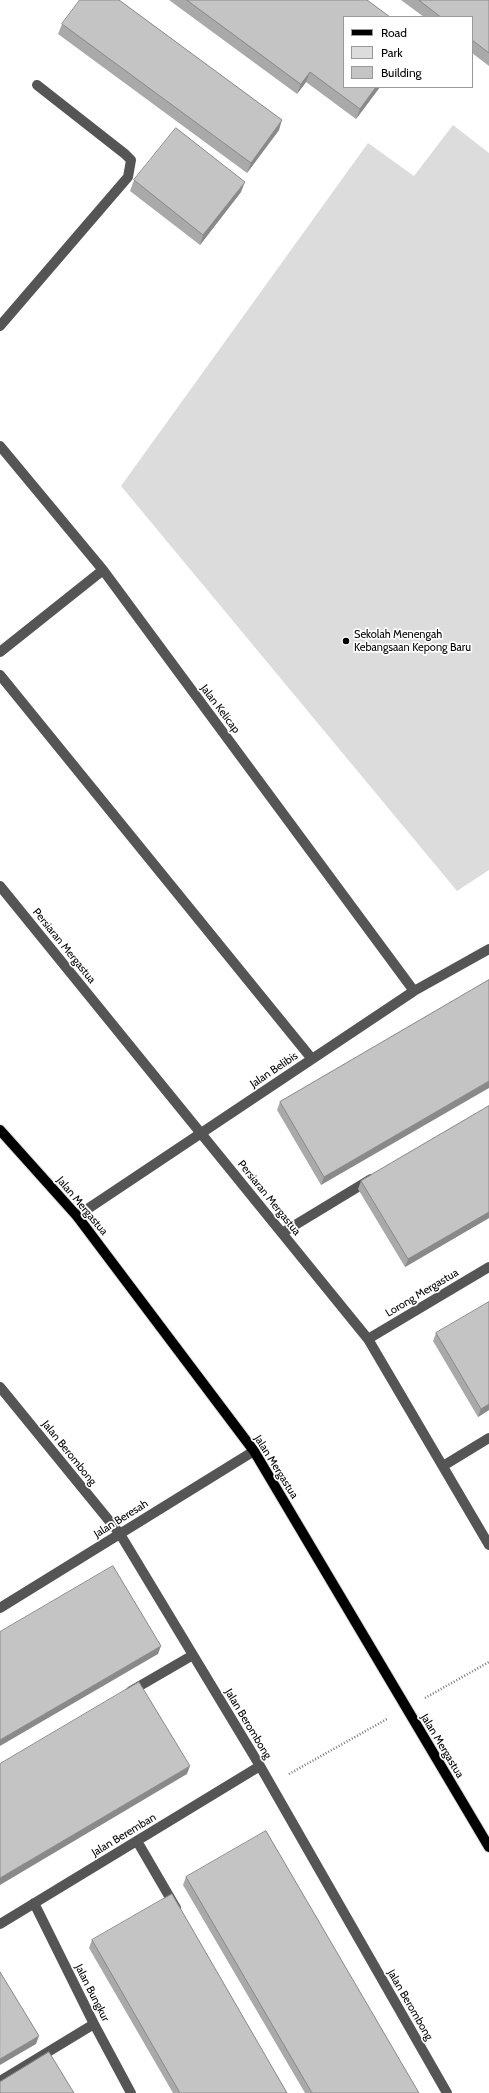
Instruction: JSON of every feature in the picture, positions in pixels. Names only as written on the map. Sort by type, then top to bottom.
[{"type":"main road","name":"Jalan Mergastua","points":[[0,1130],[77,1216],[254,1451],[489,1847]]},
{"type":"street","points":[[0,326],[128,177],[131,168],[131,160],[125,154],[37,85]]},
{"type":"street","name":"Jalan Kelicap","points":[[0,446],[103,570],[414,991]]},
{"type":"street","points":[[0,652],[103,570]]},
{"type":"street","points":[[0,675],[312,1059]]},
{"type":"street","name":"Persiaran Mergastua","points":[[0,886],[368,1339],[489,1545]]},
{"type":"street","name":"Jalan Belibis","points":[[77,1216],[414,991],[489,949]]},
{"type":"street","points":[[282,1233],[382,1173]]},
{"type":"street","name":"Lorong Mergastua","points":[[368,1339],[489,1267]]},
{"type":"street","name":"Jalan Berombong","points":[[0,1387],[120,1534],[260,1766],[447,2093]]},
{"type":"street","points":[[443,1466],[489,1438]]},
{"type":"street","name":"Jalan Beresah","points":[[0,1608],[254,1451]]},
{"type":"street","points":[[124,1695],[193,1655]]},
{"type":"street","name":"Jalan Beremban","points":[[0,1924],[260,1766]]},
{"type":"street","points":[[137,1841],[181,1916]]},
{"type":"street","name":"Jalan Bungkur","points":[[34,1904],[94,2024],[131,2093]]},
{"type":"street","points":[[0,2081],[94,2024]]},
{"type":"path","points":[[270,1784],[489,1662]]},
{"type":"green space","points":[[453,125],[489,153],[489,870],[457,891],[121,486],[368,143],[414,176]]},
{"type":"building","points":[[80,0],[119,0],[282,120],[251,163],[62,24]]},
{"type":"building","points":[[187,0],[367,0],[389,16],[343,16],[343,88],[375,88],[360,109],[310,72],[301,84]]},
{"type":"building","points":[[419,0],[489,0],[489,53],[473,41],[473,16],[440,16]]},
{"type":"building","points":[[176,128],[245,182],[203,235],[134,180]]},
{"type":"building","points":[[489,980],[489,1081],[324,1177],[280,1102]]},
{"type":"building","points":[[489,1106],[489,1212],[408,1259],[361,1181]]},
{"type":"building","points":[[489,1302],[489,1404],[481,1409],[436,1333]]},
{"type":"building","points":[[113,1566],[161,1646],[0,1740],[0,1632]]},
{"type":"building","points":[[139,1682],[190,1766],[0,1878],[0,1764]]},
{"type":"building","points":[[266,1831],[419,2093],[312,2093],[186,1877]]},
{"type":"building","points":[[172,1894],[287,2093],[180,2093],[92,1940]]},
{"type":"building","points":[[0,1972],[39,2036],[0,2059]]},
{"type":"building","points":[[49,2052],[74,2093],[0,2093],[0,2082]]},
{"type":"place","name":"Sekolah Menengah Kebangsaan Kepong Baru","points":[[346,641]]}]
